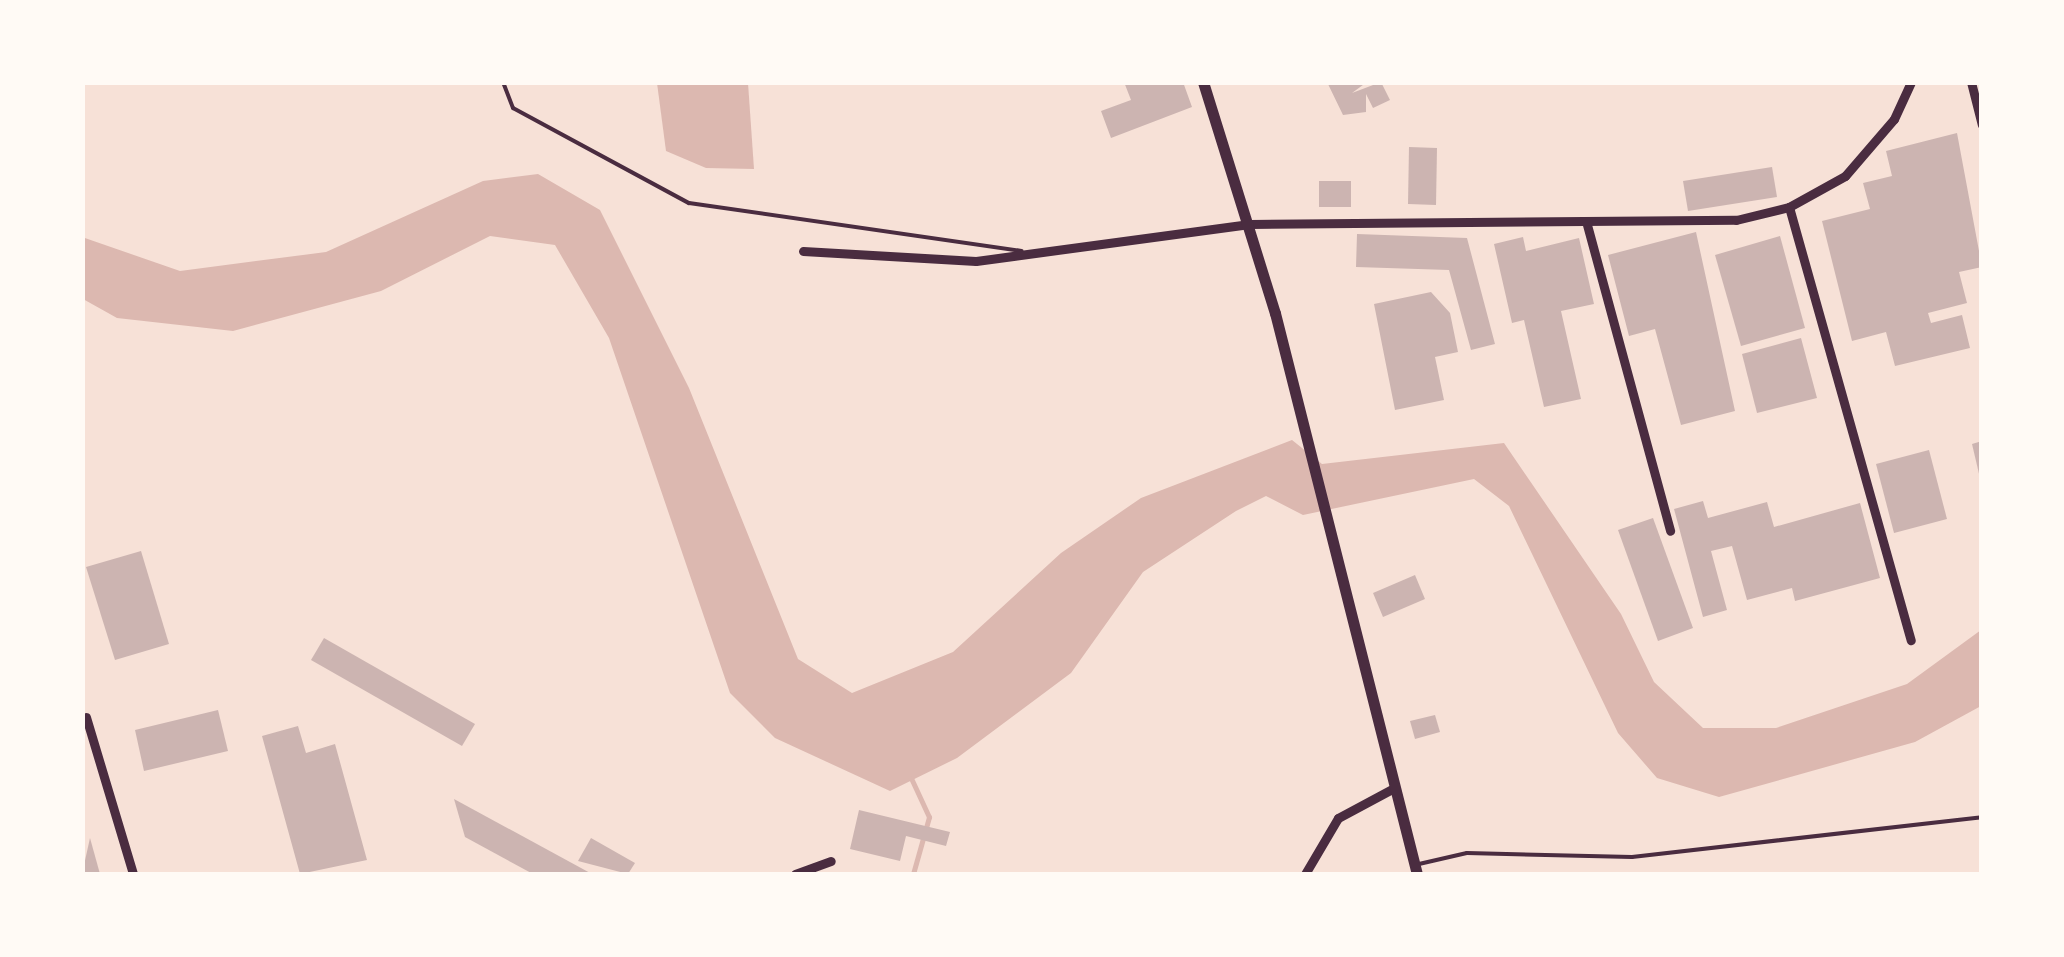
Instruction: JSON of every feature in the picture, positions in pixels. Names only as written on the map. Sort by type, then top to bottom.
[{"type":"street","points":[[1203,82],[1250,224],[1415,870]]},
{"type":"street","points":[[803,252],[976,261],[1250,224],[1736,220],[1788,207],[1863,158],[1912,82]]},
{"type":"street","points":[[1970,82],[1982,125]]},
{"type":"street","points":[[1788,207],[1910,640]]},
{"type":"street","points":[[1586,221],[1670,531]]},
{"type":"street","points":[[86,717],[132,874]]},
{"type":"street","points":[[1305,874],[1350,806],[1394,788]]},
{"type":"street","points":[[795,874],[831,862]]},
{"type":"lane","points":[[504,82],[514,108],[688,203],[1027,252]]},
{"type":"lane","points":[[1415,870],[1468,853],[1632,857],[1982,817]]},
{"type":"shaded area","points":[[657,83],[748,83],[754,169],[706,168],[666,151]]},
{"type":"shaded area","points":[[538,174],[600,210],[689,388],[798,659],[852,693],[953,652],[1061,553],[1141,498],[1292,440],[1322,464],[1504,443],[1621,614],[1654,682],[1703,728],[1776,728],[1907,684],[1981,630],[1981,706],[1915,742],[1719,797],[1657,778],[1618,733],[1509,506],[1474,479],[1303,515],[1266,496],[1236,511],[1143,572],[1071,673],[957,758],[890,791],[775,738],[730,693],[609,338],[555,245],[490,236],[381,291],[233,331],[117,318],[83,299],[82,237],[180,271],[326,252],[483,181]]},
{"type":"building","points":[[1124,82],[1183,82],[1192,107],[1111,138],[1101,111],[1131,100]]},
{"type":"building","points":[[1327,82],[1367,82],[1352,93],[1381,82],[1390,100],[1373,108],[1366,94],[1366,112],[1343,115]]},
{"type":"building","points":[[1957,133],[1982,267],[1959,272],[1967,303],[1928,313],[1931,323],[1962,315],[1970,348],[1895,366],[1886,332],[1852,341],[1822,221],[1870,209],[1863,183],[1892,176],[1886,151]]},
{"type":"building","points":[[1409,147],[1437,148],[1436,205],[1408,204]]},
{"type":"building","points":[[1772,167],[1777,197],[1688,211],[1683,181]]},
{"type":"building","points":[[1319,181],[1351,181],[1351,207],[1319,207]]},
{"type":"building","points":[[1696,232],[1735,411],[1681,425],[1655,329],[1629,336],[1608,255]]},
{"type":"building","points":[[1357,234],[1467,238],[1495,344],[1471,350],[1449,270],[1356,267]]},
{"type":"building","points":[[1780,236],[1805,328],[1741,346],[1715,255]]},
{"type":"building","points":[[1523,237],[1526,251],[1579,238],[1594,304],[1561,311],[1581,399],[1544,407],[1524,320],[1512,323],[1494,244]]},
{"type":"building","points":[[1431,292],[1450,313],[1458,352],[1435,357],[1444,400],[1395,410],[1374,304]]},
{"type":"building","points":[[1801,338],[1817,398],[1757,413],[1742,354]]},
{"type":"building","points":[[1982,441],[1982,478],[1980,478],[1972,444]]},
{"type":"building","points":[[1929,450],[1947,519],[1894,533],[1876,464]]},
{"type":"building","points":[[1703,501],[1708,518],[1767,502],[1774,527],[1860,503],[1880,578],[1795,601],[1792,588],[1747,600],[1732,546],[1711,551],[1727,610],[1703,617],[1674,509]]},
{"type":"building","points":[[1653,518],[1693,628],[1658,641],[1618,530]]},
{"type":"building","points":[[141,551],[169,644],[115,660],[86,567]]},
{"type":"building","points":[[1415,575],[1425,599],[1383,617],[1373,593]]},
{"type":"building","points":[[324,638],[475,724],[462,746],[311,660]]},
{"type":"building","points":[[218,710],[228,751],[144,771],[135,730]]},
{"type":"building","points":[[1435,715],[1440,732],[1415,739],[1410,721]]},
{"type":"building","points":[[298,726],[306,753],[335,744],[367,860],[300,874],[262,736]]},
{"type":"building","points":[[454,799],[592,874],[533,874],[465,837]]},
{"type":"building","points":[[859,810],[950,832],[946,846],[906,836],[900,861],[850,849]]},
{"type":"building","points":[[90,838],[100,874],[82,874]]},
{"type":"building","points":[[591,838],[635,863],[628,874],[578,861]]},
{"type":"waterway","points":[[911,778],[929,817],[913,874]]}]
